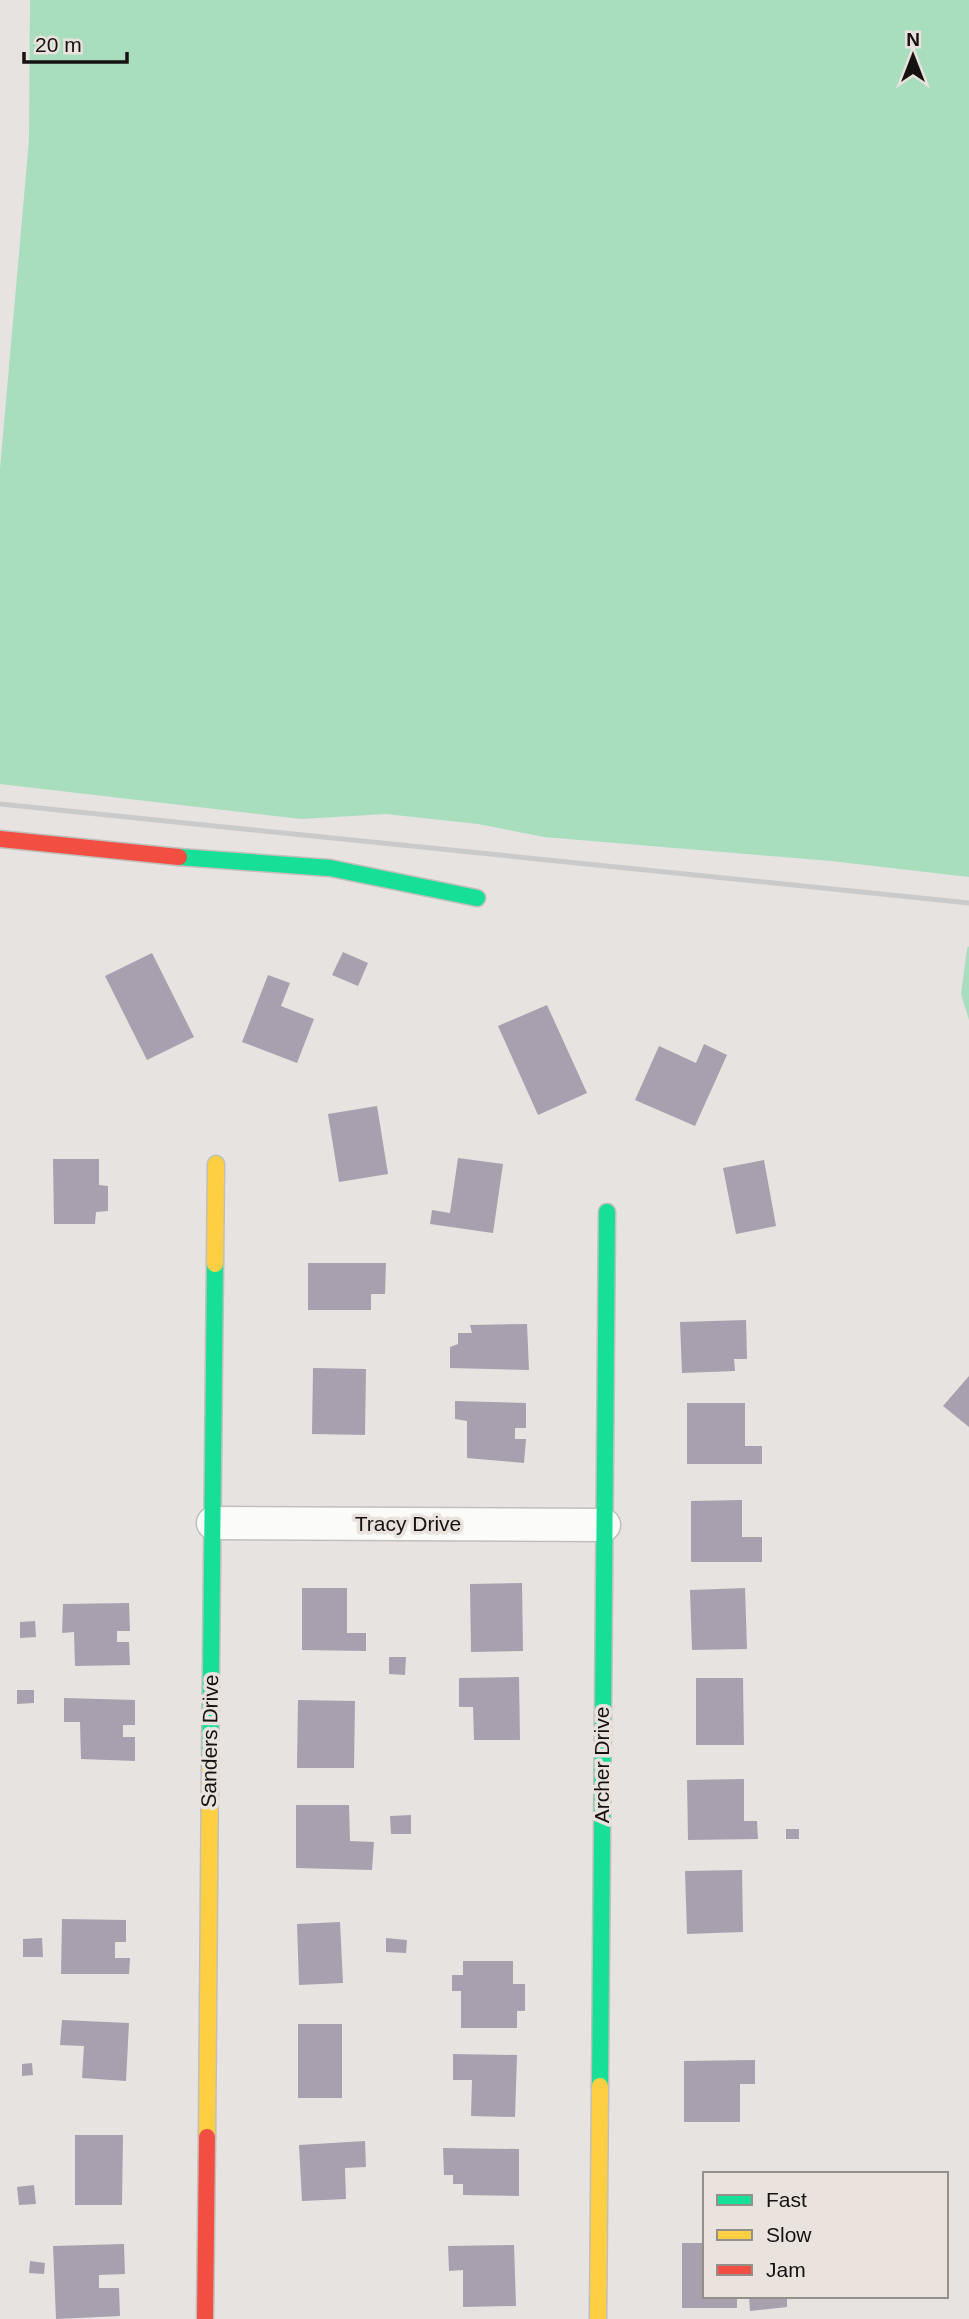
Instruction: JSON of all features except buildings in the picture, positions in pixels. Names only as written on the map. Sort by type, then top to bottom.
[{"type":"street","points":[[0,838],[140,854],[330,869],[477,898]]},
{"type":"street","name":"Sanders Drive","points":[[205,2319],[216,1164]]},
{"type":"street","name":"Archer Drive","points":[[598,2319],[607,1212]]},
{"type":"street","name":"Tracy Drive","points":[[213,1523],[604,1525]]},
{"type":"green space","points":[[30,0],[969,0],[969,877],[831,861],[544,837],[478,824],[386,814],[301,819],[0,784],[0,469],[29,140]]},
{"type":"green space","points":[[969,946],[969,1020],[961,994]]},
{"type":"railway","points":[[0,804],[969,903]]},
{"type":"traffic: fast","points":[[179,857],[330,868],[477,898]]},
{"type":"traffic: fast","points":[[600,2086],[607,1212]]},
{"type":"traffic: fast","points":[[210,1766],[215,1264]]},
{"type":"traffic: slow","points":[[215,1264],[216,1164]]},
{"type":"traffic: slow","points":[[207,2137],[210,1766]]},
{"type":"traffic: slow","points":[[598,2319],[600,2086]]},
{"type":"traffic: jam","points":[[0,839],[179,857]]},
{"type":"traffic: jam","points":[[205,2319],[207,2137]]}]
